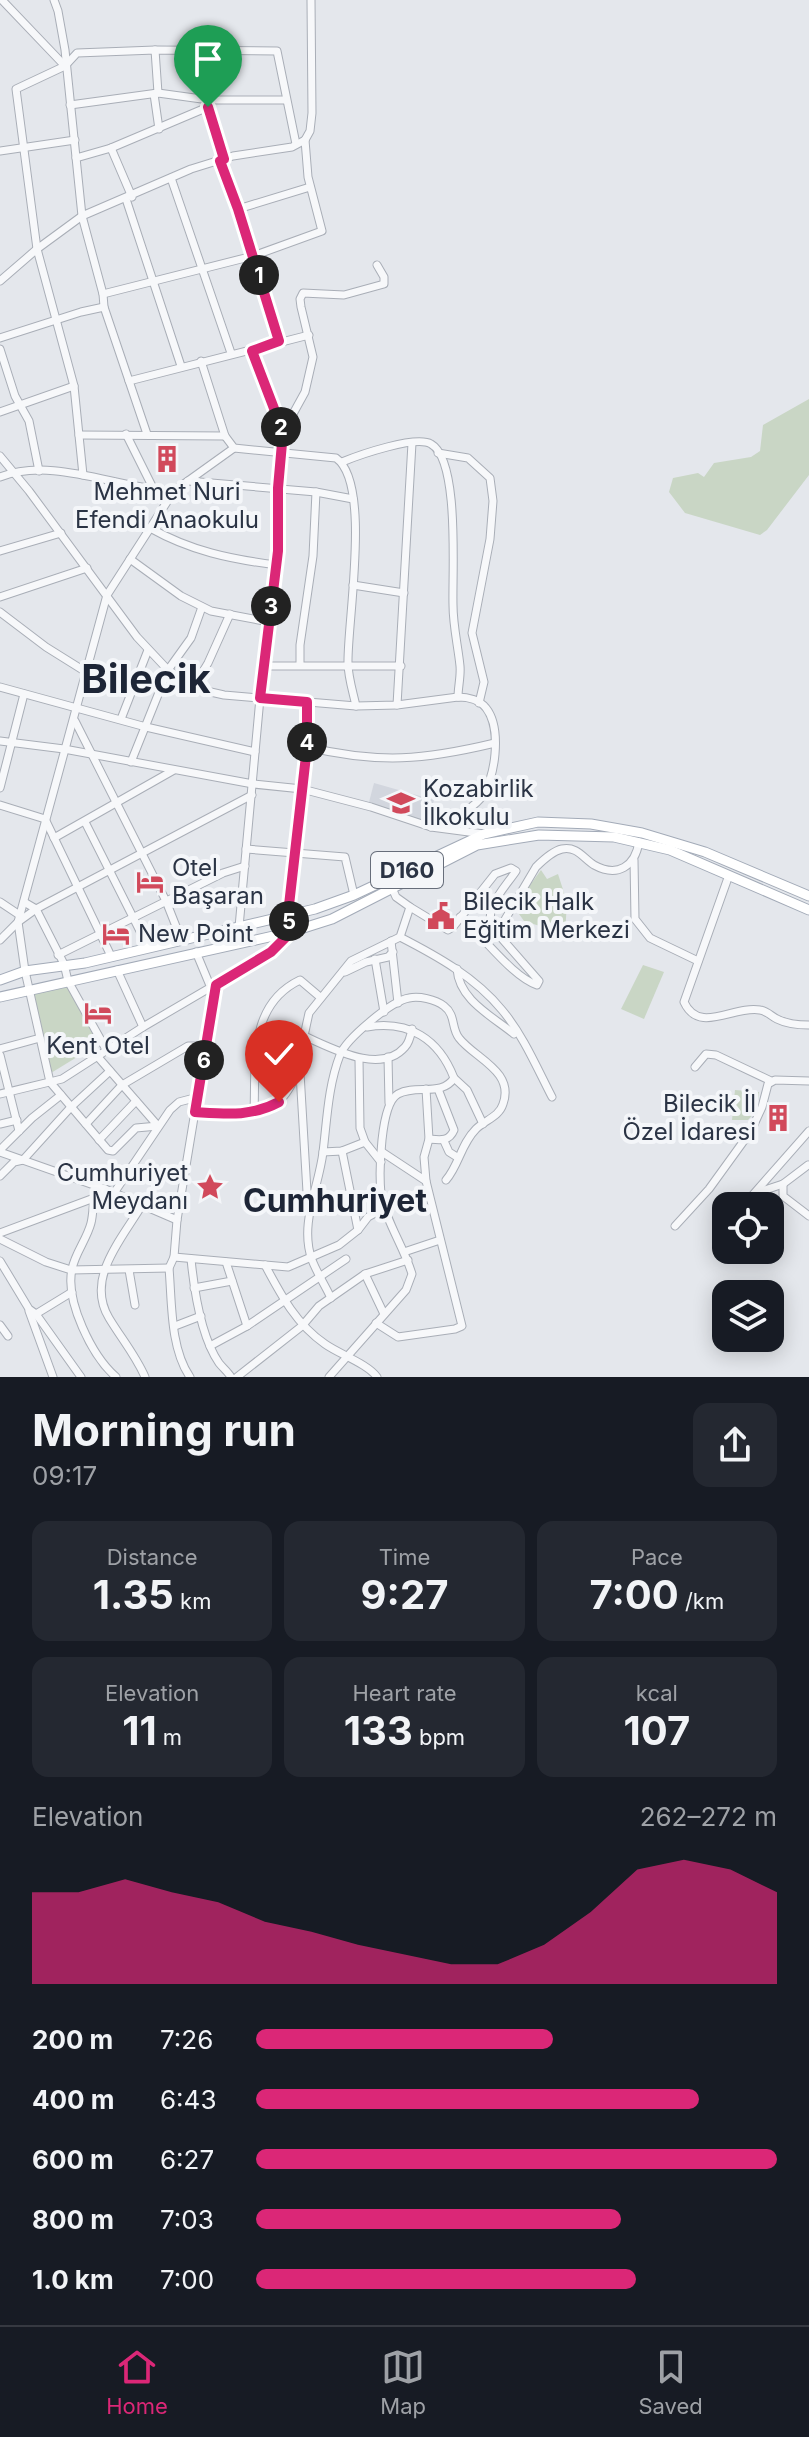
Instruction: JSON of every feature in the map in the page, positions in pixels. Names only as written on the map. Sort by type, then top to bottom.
[{"type":"main road","name":"D160","points":[[0,980],[25,971],[85,963],[317,908],[354,895],[484,834],[538,822],[591,824],[642,833],[705,852],[809,896]]},
{"type":"main road","name":"D160","points":[[0,997],[291,932],[321,922],[477,845],[515,837],[563,834],[639,841],[670,850],[809,910]]},
{"type":"street","points":[[2,0],[65,66]]},
{"type":"street","points":[[54,0],[75,140],[82,216],[104,307],[147,434]]},
{"type":"street","points":[[103,294],[253,256],[322,231],[310,187],[305,140],[310,131],[312,113],[311,0]]},
{"type":"street","points":[[155,50],[159,129]]},
{"type":"street","points":[[83,475],[74,386],[37,249],[16,89],[65,66],[77,53],[277,51],[296,144]]},
{"type":"street","points":[[70,105],[156,94],[209,104],[285,100]]},
{"type":"street","points":[[76,158],[159,129],[209,104]]},
{"type":"street","points":[[209,104],[222,160],[279,341]]},
{"type":"street","points":[[0,151],[24,145],[75,140]]},
{"type":"street","points":[[0,281],[82,216],[222,160],[305,140]]},
{"type":"street","points":[[111,148],[181,366]]},
{"type":"street","points":[[171,178],[231,353]]},
{"type":"street","points":[[238,209],[310,187]]},
{"type":"street","points":[[239,927],[276,565],[283,432],[305,392],[313,357],[300,299],[303,293],[344,295],[384,284],[384,277],[377,265]]},
{"type":"street","points":[[0,338],[104,307]]},
{"type":"street","points":[[129,381],[309,335]]},
{"type":"street","points":[[252,351],[283,432]]},
{"type":"street","points":[[0,353],[15,396],[29,421],[39,471]]},
{"type":"street","points":[[201,361],[225,436],[234,448]]},
{"type":"street","points":[[0,412],[74,386]]},
{"type":"street","points":[[126,434],[154,490]]},
{"type":"street","points":[[79,435],[225,436]]},
{"type":"street","points":[[342,462],[373,449],[423,440],[432,444],[438,453],[447,476],[452,512],[453,605],[460,668],[458,697]]},
{"type":"street","points":[[397,705],[412,443]]},
{"type":"street","points":[[158,1126],[136,1128],[113,1151],[99,1140],[50,1082],[25,971],[19,919],[107,595],[174,491],[234,448],[336,458],[342,462],[353,499],[357,530],[348,665],[356,706]]},
{"type":"street","points":[[438,453],[468,458],[490,478],[493,501],[490,539],[472,633],[484,682],[479,703]]},
{"type":"street","points":[[0,456],[148,650],[193,688],[224,695],[356,706],[397,705],[458,697],[468,697],[485,705],[492,718],[495,743],[493,774],[478,801],[431,827]]},
{"type":"street","points":[[0,477],[13,471],[39,471],[83,475],[154,490],[174,491]]},
{"type":"street","points":[[186,481],[316,492],[353,499]]},
{"type":"street","points":[[300,665],[313,556],[316,492]]},
{"type":"street","points":[[150,528],[207,554],[276,565]]},
{"type":"street","points":[[0,551],[61,533]]},
{"type":"street","points":[[130,559],[181,596],[202,607],[269,622]]},
{"type":"street","points":[[0,597],[87,568]]},
{"type":"street","points":[[353,585],[404,593]]},
{"type":"street","points":[[131,762],[168,670],[191,638],[202,607]]},
{"type":"street","points":[[0,612],[86,672]]},
{"type":"street","points":[[193,688],[230,614]]},
{"type":"street","points":[[121,719],[148,650]]},
{"type":"street","points":[[264,666],[401,666]]},
{"type":"street","points":[[0,687],[146,727],[255,752]]},
{"type":"street","points":[[0,788],[24,694]]},
{"type":"street","points":[[4,1093],[62,1079],[271,952],[291,932],[288,914],[307,747],[307,702]]},
{"type":"street","points":[[75,721],[166,901],[181,939]]},
{"type":"street","points":[[0,741],[64,749],[253,784],[302,789],[431,827],[484,834]]},
{"type":"street","points":[[307,747],[339,754],[407,758],[429,757],[495,743]]},
{"type":"street","points":[[54,838],[174,770]]},
{"type":"street","points":[[0,940],[19,919],[36,909],[252,795]]},
{"type":"street","points":[[0,805],[45,819],[111,956]]},
{"type":"street","points":[[85,822],[148,947]]},
{"type":"street","points":[[639,841],[634,860],[635,919],[650,938],[698,961]]},
{"type":"street","points":[[246,849],[345,857],[354,895]]},
{"type":"street","points":[[497,933],[536,867],[561,849],[578,851],[606,869],[621,870],[634,860]]},
{"type":"street","points":[[58,955],[223,873],[245,866]]},
{"type":"street","points":[[392,888],[396,897],[448,930],[495,874],[511,868],[516,871],[489,914],[489,925],[539,981],[537,985],[508,963],[460,917]]},
{"type":"street","points":[[729,875],[684,1002],[688,1011],[708,1019],[758,1009],[793,1024],[809,1025]]},
{"type":"street","points":[[24,902],[36,909],[64,964],[68,981],[107,1051]]},
{"type":"street","points":[[1,903],[19,919]]},
{"type":"street","points":[[331,1298],[311,1257],[300,1073],[304,1036],[309,1013],[320,997],[351,961],[400,937],[410,907]]},
{"type":"street","points":[[317,908],[321,922]]},
{"type":"street","points":[[400,937],[457,969],[502,1009],[552,1097]]},
{"type":"street","points":[[391,941],[398,1003]]},
{"type":"street","points":[[190,1377],[184,1368],[175,1326],[169,1268],[174,1257],[177,1220],[214,986],[196,952]]},
{"type":"street","points":[[343,973],[375,959],[388,957],[393,952]]},
{"type":"street","points":[[375,959],[384,1012]]},
{"type":"street","points":[[457,969],[465,993],[522,1040]]},
{"type":"street","points":[[117,970],[143,1027]]},
{"type":"street","points":[[254,1112],[257,1043],[261,1023],[271,1004],[283,988],[300,980],[320,997]]},
{"type":"street","points":[[308,1223],[323,1152],[331,1087],[341,1052],[364,1027],[407,998],[424,998],[443,1005],[454,1017],[457,1036],[498,1072],[504,1087],[503,1104],[494,1117],[477,1128],[446,1180]]},
{"type":"street","points":[[364,1027],[383,1024],[412,1029],[447,1058],[454,1078],[467,1090],[483,1124]]},
{"type":"street","points":[[304,1036],[359,1059],[388,1057],[405,1047],[412,1029]]},
{"type":"street","points":[[0,1049],[40,1038]]},
{"type":"street","points":[[86,1124],[122,1085],[188,1046],[206,1046]]},
{"type":"street","points":[[695,1067],[706,1054],[716,1055],[771,1081],[809,1081]]},
{"type":"street","points":[[0,1055],[4,1093],[19,1131]]},
{"type":"street","points":[[98,1057],[158,1126]]},
{"type":"street","points":[[329,1377],[406,1290],[412,1274],[381,1194],[382,1152],[389,1104],[388,1057]]},
{"type":"street","points":[[359,1059],[360,1128],[365,1142],[382,1163]]},
{"type":"street","points":[[0,1176],[14,1162],[23,1160],[71,1107],[110,1071]]},
{"type":"street","points":[[195,1112],[243,1115],[254,1112],[279,1102],[300,1073]]},
{"type":"street","points":[[389,1104],[394,1095],[409,1089],[438,1089],[450,1084],[454,1078]]},
{"type":"street","points":[[675,1226],[709,1189],[751,1131],[762,1107],[765,1089],[771,1081]]},
{"type":"street","points":[[376,1323],[398,1337],[462,1326],[426,1181],[424,1157],[429,1139],[426,1089]]},
{"type":"street","points":[[429,1139],[444,1141],[454,1130],[438,1089]]},
{"type":"street","points":[[61,1095],[0,1151],[105,1189],[177,1220]]},
{"type":"street","points":[[114,1193],[158,1126],[179,1102],[198,1097]]},
{"type":"street","points":[[99,1140],[136,1101]]},
{"type":"street","points":[[0,1124],[17,1120]]},
{"type":"street","points":[[758,1192],[809,1131]]},
{"type":"street","points":[[444,1141],[449,1152],[457,1157]]},
{"type":"street","points":[[323,1152],[342,1151],[365,1142]]},
{"type":"street","points":[[760,1192],[783,1184],[809,1165],[793,1150]]},
{"type":"street","points":[[342,1151],[358,1230]]},
{"type":"street","points":[[382,1152],[426,1181]]},
{"type":"street","points":[[783,1184],[783,1196],[809,1216]]},
{"type":"street","points":[[0,1233],[94,1198],[105,1189]]},
{"type":"street","points":[[94,1198],[91,1224],[71,1270],[72,1292],[78,1319],[86,1335],[116,1377]]},
{"type":"street","points":[[142,1205],[102,1271],[101,1294],[106,1313],[145,1377]]},
{"type":"street","points":[[174,1257],[288,1267],[339,1245],[358,1230],[368,1217],[386,1207]]},
{"type":"street","points":[[0,1239],[46,1262],[71,1270],[169,1268]]},
{"type":"street","points":[[191,1259],[194,1288],[210,1346],[219,1363],[234,1377],[365,1274],[440,1240]]},
{"type":"street","points":[[210,1346],[247,1326],[346,1259]]},
{"type":"street","points":[[0,1261],[32,1312],[81,1377]]},
{"type":"street","points":[[226,1262],[247,1326]]},
{"type":"street","points":[[265,1265],[284,1301],[302,1326],[346,1358],[372,1370],[377,1377]]},
{"type":"street","points":[[129,1270],[135,1305]]},
{"type":"street","points":[[365,1274],[384,1314]]},
{"type":"street","points":[[194,1288],[232,1281]]},
{"type":"street","points":[[32,1312],[72,1292]]},
{"type":"street","points":[[32,1312],[53,1377]]},
{"type":"street","points":[[175,1326],[201,1316]]},
{"type":"street","points":[[0,1325],[8,1336]]},
{"type":"shaded area","name":"Kozabirlik İlkokulu","points":[[374,783],[434,800],[428,823],[368,806]]},
{"type":"green space","points":[[809,399],[809,475],[767,530],[760,535],[685,513],[669,492],[673,478],[698,473],[704,477],[714,463],[751,457],[760,451],[763,425]]},
{"type":"green space","points":[[541,870],[547,879],[558,874],[567,902],[565,934],[524,921],[514,907]]},
{"type":"green space","points":[[643,965],[664,972],[644,1019],[621,1009]]},
{"type":"green space","points":[[69,987],[100,1043],[51,1073],[32,994]]},
{"type":"green space","points":[[735,1090],[759,1092],[757,1110],[748,1120],[732,1120]]},
{"type":"place","name":"Mehmet Nuri Efendi Anaokulu","points":[[167,459]]},
{"type":"place","name":"Kozabirlik İlkokulu","points":[[401,803]]},
{"type":"place","name":"Otel Başaran","points":[[150,882]]},
{"type":"place","name":"Bilecik Halk Eğitim Merkezi","points":[[441,916]]},
{"type":"place","name":"New Point","points":[[116,934]]},
{"type":"place","name":"Kent Otel","points":[[98,1013]]},
{"type":"place","name":"Bilecik İl Özel İdaresi","points":[[778,1118]]},
{"type":"place","name":"Cumhuriyet Meydanı","points":[[210,1187]]},
{"type":"district","name":"Bilecik","points":[[146,679]]},
{"type":"district","name":"Cumhuriyet","points":[[335,1201]]},
{"type":"route","points":[[208,107],[224,159],[220,161],[279,341],[252,351],[283,432],[278,488],[278,551],[260,698],[307,702],[307,747],[288,914],[291,932],[271,952],[216,985],[195,1112],[243,1115],[279,1102]]}]
